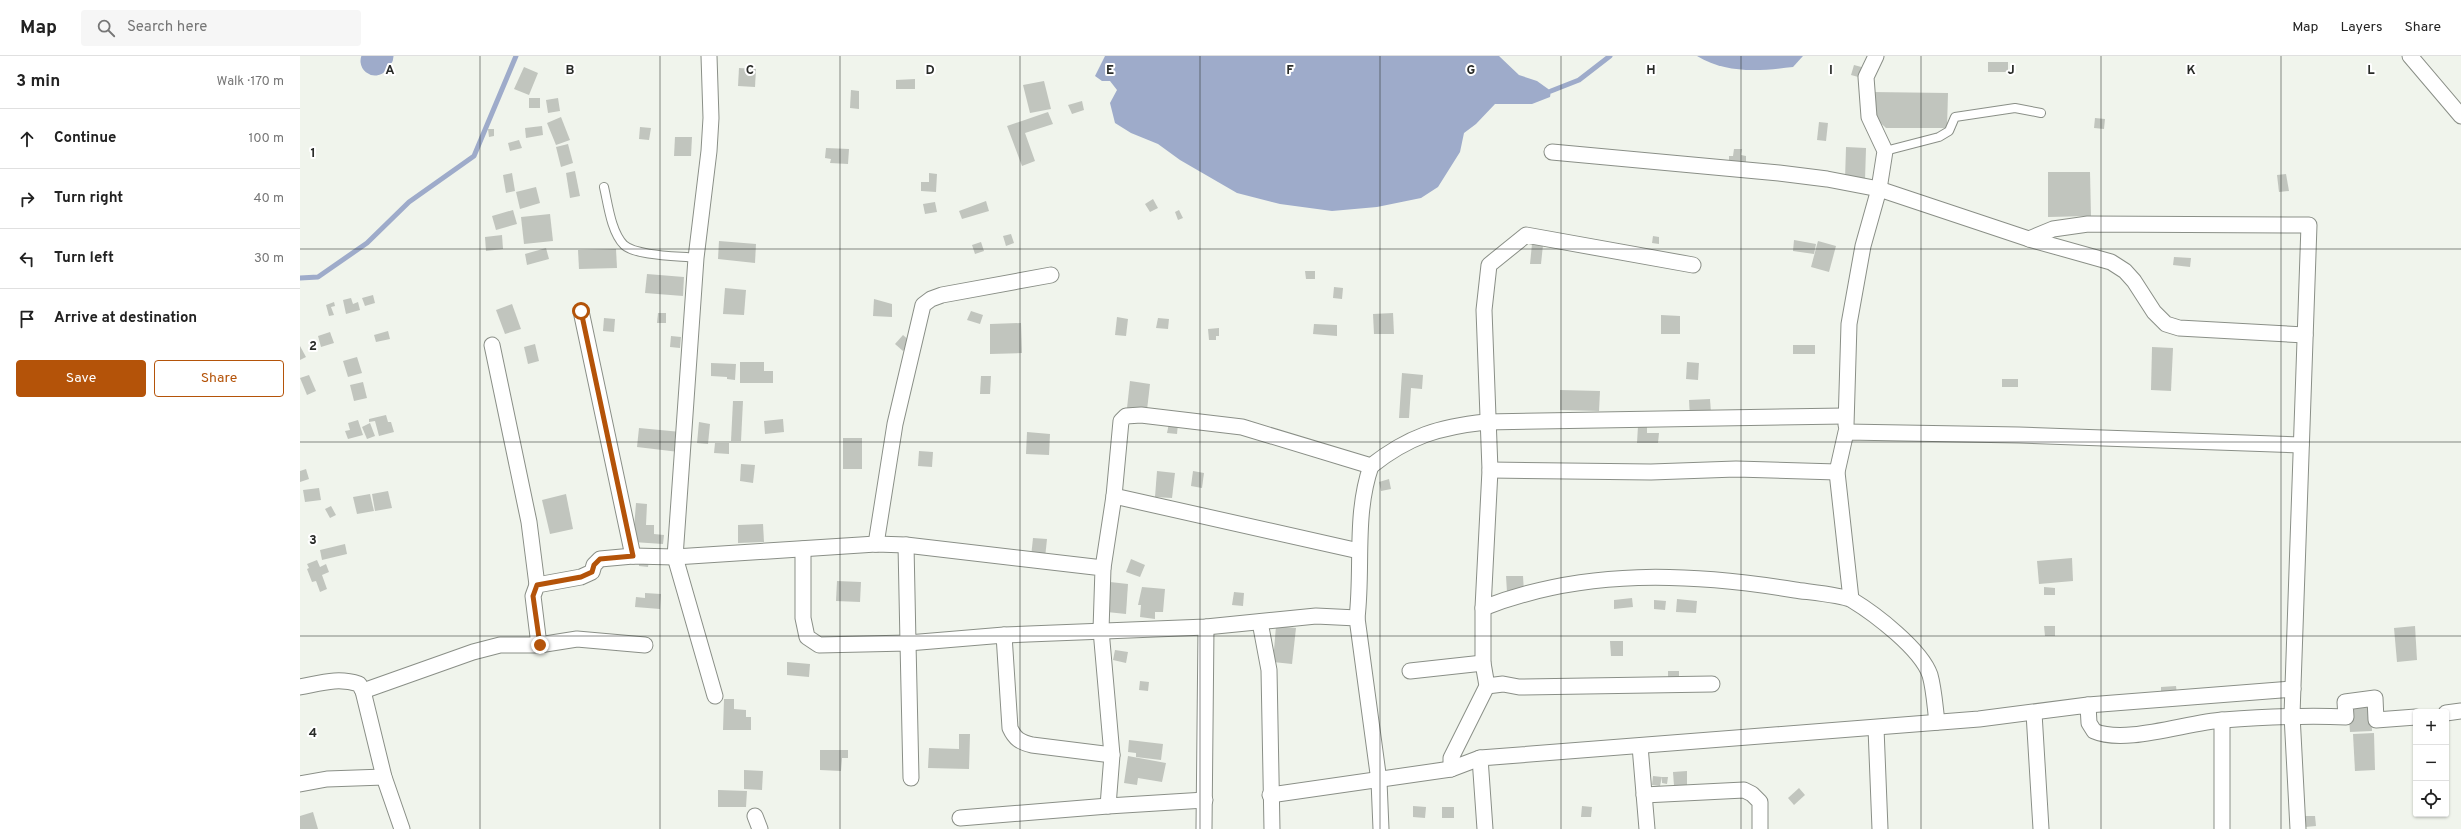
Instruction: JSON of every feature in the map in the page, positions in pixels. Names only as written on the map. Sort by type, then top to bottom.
[{"type":"street","points":[[709,56],[711,118],[709,151],[696,258],[674,557],[715,696]]},
{"type":"street","points":[[1851,599],[1837,472],[1846,432],[1845,416],[1850,324],[1863,246],[1879,189],[1885,151],[1869,117],[1866,77],[1876,56]]},
{"type":"street","points":[[2410,56],[2461,116]]},
{"type":"street","points":[[1552,152],[1778,173],[1827,179],[1879,189],[2029,239],[2111,262],[2125,271],[2154,312],[2166,324],[2179,328],[2305,335]]},
{"type":"street","points":[[2029,239],[2053,229],[2088,224],[2309,225],[2292,715],[2298,829]]},
{"type":"street","points":[[1451,769],[1452,758],[1487,686],[1483,663],[1483,608],[1490,470],[1486,422],[1484,310],[1488,265],[1526,235],[1693,265]]},
{"type":"street","points":[[876,544],[895,424],[923,305],[931,299],[942,295],[1051,275]]},
{"type":"street","points":[[581,311],[633,556]]},
{"type":"street","points":[[492,344],[529,522],[537,585],[533,596],[540,645]]},
{"type":"street","points":[[1108,806],[1112,755],[1101,630],[1103,568],[1114,496],[1120,421],[1126,416],[1141,415],[1242,427],[1371,466]]},
{"type":"street","points":[[1381,829],[1379,781],[1357,618],[1361,568],[1359,551],[1363,496],[1371,466],[1392,449],[1423,433],[1452,426],[1486,422],[1845,416]]},
{"type":"street","points":[[1846,432],[2018,435],[2301,445]]},
{"type":"street","points":[[1490,470],[1651,472],[1736,469],[1837,472]]},
{"type":"street","points":[[1114,496],[1359,551]]},
{"type":"street","points":[[537,585],[581,577],[592,572],[594,565],[600,559],[633,556],[674,557],[876,544],[906,545],[1103,568]]},
{"type":"street","points":[[906,545],[911,778]]},
{"type":"street","points":[[803,549],[803,618],[807,637],[819,645],[908,643],[1004,635],[1206,627],[1316,616],[1357,618]]},
{"type":"street","points":[[1483,608],[1518,594],[1616,577],[1738,581],[1851,599],[1890,628],[1917,654],[1930,674],[1937,722]]},
{"type":"street","points":[[1260,622],[1269,670],[1270,795],[1272,829]]},
{"type":"street","points":[[1204,829],[1206,627]]},
{"type":"street","points":[[1004,635],[1010,728],[1014,737],[1021,742],[1032,746],[1112,755]]},
{"type":"street","points":[[363,691],[473,652],[500,645],[540,645],[577,639],[645,645]]},
{"type":"street","points":[[1410,671],[1483,663]]},
{"type":"street","points":[[300,687],[335,680],[346,680],[359,684],[363,691],[384,778],[402,829]]},
{"type":"street","points":[[1487,686],[1502,684],[1519,687],[1712,684]]},
{"type":"street","points":[[1270,795],[1379,781],[1451,769],[1480,758],[1876,728],[2034,713],[2088,706],[2293,689]]},
{"type":"street","points":[[2088,706],[2089,723],[2094,731],[2116,736],[2222,720],[2292,715],[2346,717],[2345,702],[2375,698],[2376,720],[2413,717]]},
{"type":"street","points":[[2449,713],[2461,711]]},
{"type":"street","points":[[2034,713],[2040,829]]},
{"type":"street","points":[[2222,720],[2222,829]]},
{"type":"street","points":[[1876,728],[1880,829]]},
{"type":"street","points":[[1640,746],[1647,829]]},
{"type":"street","points":[[1480,758],[1485,829]]},
{"type":"street","points":[[300,784],[327,779],[384,778]]},
{"type":"street","points":[[1644,794],[1744,790],[1752,794],[1760,802],[1760,829]]},
{"type":"street","points":[[960,818],[1205,800]]},
{"type":"lane","points":[[1885,151],[1939,137],[1949,131],[1955,117],[2015,108],[2041,113]]},
{"type":"lane","points":[[604,187],[616,232],[623,244],[632,251],[696,258]]},
{"type":"water","points":[[1105,56],[1499,56],[1519,75],[1537,81],[1551,91],[1550,97],[1532,104],[1495,104],[1476,124],[1464,133],[1460,152],[1438,187],[1421,198],[1377,207],[1332,211],[1280,204],[1237,193],[1180,160],[1158,144],[1131,133],[1115,123],[1110,103],[1117,90],[1110,81],[1102,81],[1095,76]]},
{"type":"water","points":[[1697,56],[1803,56],[1793,67],[1768,70],[1744,70],[1720,66]]},
{"type":"building","points":[[1988,62],[2008,62],[2008,72],[1988,72]]},
{"type":"building","points":[[1854,65],[1865,68],[1862,78],[1851,75]]},
{"type":"building","points":[[524,67],[538,73],[529,95],[514,89]]},
{"type":"building","points":[[739,68],[756,69],[755,87],[738,86]]},
{"type":"building","points":[[915,79],[915,89],[896,89],[896,80]]},
{"type":"building","points":[[1044,81],[1051,109],[1030,113],[1023,85]]},
{"type":"building","points":[[851,90],[859,91],[859,109],[850,108]]},
{"type":"building","points":[[1872,92],[1948,93],[1947,128],[1886,128],[1872,115]]},
{"type":"building","points":[[529,98],[540,98],[540,108],[529,108]]},
{"type":"building","points":[[558,98],[560,111],[548,113],[546,100]]},
{"type":"building","points":[[1082,101],[1084,110],[1072,114],[1068,105]]},
{"type":"building","points":[[1048,112],[1053,124],[1025,133],[1035,161],[1022,166],[1007,126]]},
{"type":"building","points":[[561,117],[570,140],[556,145],[547,123]]},
{"type":"building","points":[[2095,118],[2105,119],[2104,129],[2094,128]]},
{"type":"building","points":[[1819,122],[1828,123],[1826,141],[1817,140]]},
{"type":"building","points":[[542,126],[543,135],[526,138],[525,128]]},
{"type":"building","points":[[640,127],[651,128],[649,140],[639,139]]},
{"type":"building","points":[[488,129],[494,129],[494,136],[489,137]]},
{"type":"building","points":[[675,137],[692,137],[691,156],[674,156]]},
{"type":"building","points":[[519,140],[522,148],[510,151],[508,143]]},
{"type":"building","points":[[568,144],[573,163],[561,167],[556,147]]},
{"type":"building","points":[[1846,147],[1866,148],[1865,180],[1845,179]]},
{"type":"building","points":[[826,148],[849,149],[848,164],[830,163],[831,159],[825,158]]},
{"type":"building","points":[[1734,149],[1742,149],[1741,155],[1746,156],[1746,168],[1729,167],[1729,156],[1733,156]]},
{"type":"building","points":[[575,171],[580,196],[570,198],[566,173]]},
{"type":"building","points":[[2048,172],[2090,172],[2091,216],[2048,217]]},
{"type":"building","points":[[512,173],[515,191],[506,193],[503,175]]},
{"type":"building","points":[[929,173],[937,174],[936,192],[921,191],[921,182],[929,182]]},
{"type":"building","points":[[2286,174],[2289,191],[2279,192],[2277,175]]},
{"type":"building","points":[[536,187],[540,203],[520,209],[516,192]]},
{"type":"building","points":[[1153,199],[1158,208],[1150,212],[1145,204]]},
{"type":"building","points":[[986,201],[989,211],[962,219],[959,211]]},
{"type":"building","points":[[935,202],[937,212],[925,214],[923,204]]},
{"type":"building","points":[[513,210],[517,224],[496,230],[492,216]]},
{"type":"building","points":[[1179,210],[1183,218],[1178,220],[1175,212]]},
{"type":"building","points":[[550,214],[553,241],[524,244],[521,217]]},
{"type":"building","points":[[1011,234],[1014,243],[1006,246],[1003,236]]},
{"type":"building","points":[[502,235],[503,249],[486,251],[485,237]]},
{"type":"building","points":[[1653,236],[1659,237],[1659,244],[1652,243]]},
{"type":"building","points":[[1794,240],[1816,244],[1814,254],[1793,251]]},
{"type":"building","points":[[719,241],[756,244],[755,263],[718,259]]},
{"type":"building","points":[[1818,241],[1836,246],[1829,272],[1811,267]]},
{"type":"building","points":[[981,242],[984,251],[975,254],[972,245]]},
{"type":"building","points":[[1532,244],[1543,245],[1541,264],[1530,264]]},
{"type":"building","points":[[546,248],[549,259],[527,265],[525,254]]},
{"type":"building","points":[[616,249],[617,268],[579,269],[578,250]]},
{"type":"building","points":[[2174,257],[2191,258],[2190,267],[2173,265]]},
{"type":"building","points":[[1305,271],[1315,271],[1315,279],[1306,279]]},
{"type":"building","points":[[647,274],[684,277],[683,296],[645,293]]},
{"type":"building","points":[[1334,287],[1343,288],[1342,299],[1333,298]]},
{"type":"building","points":[[725,288],[746,290],[744,315],[723,314]]},
{"type":"building","points":[[373,295],[375,303],[365,306],[362,298]]},
{"type":"building","points":[[351,298],[353,304],[358,302],[360,310],[346,314],[343,300]]},
{"type":"building","points":[[874,299],[892,304],[892,317],[873,316]]},
{"type":"building","points":[[334,302],[335,306],[331,307],[334,315],[329,316],[326,305]]},
{"type":"building","points":[[512,304],[521,329],[505,334],[496,310]]},
{"type":"building","points":[[971,311],[983,315],[980,324],[967,320]]},
{"type":"building","points":[[658,313],[666,313],[666,323],[657,323]]},
{"type":"building","points":[[1393,313],[1394,334],[1374,334],[1373,314]]},
{"type":"building","points":[[1661,315],[1680,316],[1680,334],[1661,334]]},
{"type":"building","points":[[1117,317],[1128,319],[1126,336],[1115,335]]},
{"type":"building","points":[[604,318],[615,319],[614,332],[603,331]]},
{"type":"building","points":[[1158,318],[1169,319],[1168,329],[1156,328]]},
{"type":"building","points":[[1021,323],[1022,353],[990,354],[990,324]]},
{"type":"building","points":[[1314,324],[1337,325],[1337,336],[1313,334]]},
{"type":"building","points":[[1219,328],[1219,336],[1216,336],[1216,340],[1209,340],[1208,329]]},
{"type":"building","points":[[388,331],[390,339],[376,342],[374,335]]},
{"type":"building","points":[[330,332],[334,343],[321,347],[318,336]]},
{"type":"building","points":[[903,335],[911,342],[903,351],[895,344]]},
{"type":"building","points":[[671,336],[681,337],[680,348],[670,347]]},
{"type":"building","points":[[535,344],[539,361],[528,364],[524,347]]},
{"type":"building","points":[[1793,345],[1815,345],[1815,354],[1793,354]]},
{"type":"building","points":[[300,346],[306,357],[300,360]]},
{"type":"building","points":[[2152,347],[2173,348],[2171,391],[2151,390]]},
{"type":"building","points":[[357,357],[362,373],[348,377],[343,361]]},
{"type":"building","points":[[740,362],[764,362],[764,371],[773,371],[773,383],[740,383]]},
{"type":"building","points":[[1687,362],[1699,363],[1698,380],[1686,379]]},
{"type":"building","points":[[711,363],[736,364],[735,380],[727,379],[727,377],[711,376]]},
{"type":"building","points":[[1402,373],[1423,375],[1422,389],[1411,388],[1409,418],[1399,418]]},
{"type":"building","points":[[309,375],[316,391],[307,395],[300,378]]},
{"type":"building","points":[[981,376],[991,376],[990,394],[980,394]]},
{"type":"building","points":[[2002,379],[2018,379],[2018,387],[2002,387]]},
{"type":"building","points":[[1130,381],[1150,384],[1147,410],[1127,408]]},
{"type":"building","points":[[363,382],[367,398],[354,401],[350,385]]},
{"type":"building","points":[[1560,390],[1600,391],[1599,411],[1560,410]]},
{"type":"building","points":[[1710,399],[1711,413],[1690,418],[1689,400]]},
{"type":"building","points":[[733,401],[743,401],[741,441],[731,441]]},
{"type":"building","points":[[386,415],[388,422],[391,422],[394,432],[379,436],[375,421],[369,422],[369,419]]},
{"type":"building","points":[[783,419],[784,432],[765,434],[764,421]]},
{"type":"building","points":[[358,420],[363,435],[348,439],[345,431],[350,430],[348,423]]},
{"type":"building","points":[[699,422],[710,424],[708,444],[697,443]]},
{"type":"building","points":[[370,423],[375,436],[367,439],[362,427]]},
{"type":"building","points":[[1169,423],[1178,424],[1177,434],[1167,433]]},
{"type":"building","points":[[1638,426],[1647,426],[1647,433],[1659,433],[1658,443],[1637,443]]},
{"type":"building","points":[[639,428],[681,432],[679,452],[637,447]]},
{"type":"building","points":[[1027,432],[1050,434],[1049,455],[1026,454]]},
{"type":"building","points":[[843,438],[862,438],[862,469],[843,469]]},
{"type":"building","points":[[715,443],[729,443],[729,454],[714,453]]},
{"type":"building","points":[[919,451],[933,452],[932,467],[918,466]]},
{"type":"building","points":[[741,464],[755,465],[753,483],[740,481]]},
{"type":"building","points":[[306,469],[309,479],[300,482],[300,471]]},
{"type":"building","points":[[1157,471],[1175,473],[1172,498],[1155,497]]},
{"type":"building","points":[[1193,471],[1204,473],[1202,488],[1191,486]]},
{"type":"building","points":[[1389,479],[1391,489],[1381,491],[1379,482]]},
{"type":"building","points":[[319,488],[321,500],[305,502],[303,490]]},
{"type":"building","points":[[388,491],[392,508],[375,511],[372,494]]},
{"type":"building","points":[[370,494],[374,511],[357,514],[353,497]]},
{"type":"building","points":[[566,494],[573,529],[550,534],[542,500]]},
{"type":"building","points":[[636,503],[647,504],[646,525],[654,525],[654,534],[664,535],[663,544],[633,542]]},
{"type":"building","points":[[331,506],[336,515],[330,518],[325,509]]},
{"type":"building","points":[[763,524],[764,542],[738,543],[738,525]]},
{"type":"building","points":[[1033,538],[1047,539],[1045,558],[1031,557]]},
{"type":"building","points":[[345,544],[347,554],[322,560],[320,550]]},
{"type":"building","points":[[2072,558],[2073,581],[2039,584],[2037,561]]},
{"type":"building","points":[[639,559],[649,560],[648,567],[639,566]]},
{"type":"building","points":[[1131,559],[1145,565],[1140,577],[1126,572]]},
{"type":"building","points":[[317,560],[320,567],[326,564],[329,572],[322,575],[327,589],[320,592],[316,581],[312,582],[307,569],[309,568],[307,564]]},
{"type":"building","points":[[1506,576],[1523,576],[1524,592],[1507,592]]},
{"type":"building","points":[[837,581],[861,582],[860,602],[836,601]]},
{"type":"building","points":[[1110,582],[1128,584],[1126,614],[1107,612]]},
{"type":"building","points":[[1142,587],[1165,589],[1163,612],[1155,612],[1155,619],[1140,617],[1141,605],[1138,605]]},
{"type":"building","points":[[2044,587],[2055,588],[2055,595],[2044,595]]},
{"type":"building","points":[[1234,592],[1244,593],[1243,606],[1232,605]]},
{"type":"building","points":[[645,593],[661,594],[660,609],[635,607],[636,597],[645,598]]},
{"type":"building","points":[[1632,598],[1633,607],[1614,609],[1614,600]]},
{"type":"building","points":[[1677,599],[1697,601],[1696,613],[1676,612]]},
{"type":"building","points":[[1654,600],[1666,601],[1665,610],[1654,609]]},
{"type":"building","points":[[1276,626],[1296,628],[1292,664],[1273,662]]},
{"type":"building","points":[[2044,626],[2055,626],[2055,636],[2045,636]]},
{"type":"building","points":[[2415,626],[2417,660],[2397,662],[2394,628]]},
{"type":"building","points":[[1610,641],[1623,641],[1623,656],[1611,656]]},
{"type":"building","points":[[1115,650],[1128,652],[1126,663],[1113,660]]},
{"type":"building","points":[[787,662],[810,664],[809,677],[787,675]]},
{"type":"building","points":[[1668,671],[1679,671],[1679,680],[1668,679]]},
{"type":"building","points":[[1140,681],[1149,682],[1148,691],[1139,690]]},
{"type":"building","points":[[2176,686],[2177,695],[2161,696],[2161,687]]},
{"type":"building","points":[[724,699],[734,699],[734,709],[746,710],[746,717],[751,717],[751,730],[723,730]]},
{"type":"building","points":[[2371,704],[2372,731],[2350,732],[2348,706]]},
{"type":"building","points":[[2374,733],[2375,770],[2355,771],[2353,734]]},
{"type":"building","points":[[959,734],[970,734],[969,769],[928,768],[929,748],[959,749]]},
{"type":"building","points":[[1129,740],[1163,744],[1161,760],[1136,757],[1136,753],[1128,752]]},
{"type":"building","points":[[820,750],[848,750],[848,758],[842,758],[841,771],[820,770]]},
{"type":"building","points":[[1128,756],[1166,763],[1162,782],[1138,778],[1137,785],[1124,783]]},
{"type":"building","points":[[744,770],[763,771],[762,790],[744,789]]},
{"type":"building","points":[[1687,771],[1687,786],[1674,786],[1673,772]]},
{"type":"building","points":[[1653,776],[1662,777],[1660,786],[1652,785]]},
{"type":"building","points":[[1662,777],[1668,777],[1667,784],[1662,783]]},
{"type":"building","points":[[1799,788],[1805,795],[1794,805],[1788,798]]},
{"type":"building","points":[[718,790],[747,791],[746,807],[718,807]]},
{"type":"building","points":[[1413,806],[1426,807],[1425,818],[1413,817]]},
{"type":"building","points":[[1582,806],[1592,807],[1591,817],[1581,817]]},
{"type":"building","points":[[1442,807],[1454,807],[1454,818],[1442,818]]},
{"type":"building","points":[[313,812],[318,829],[300,829],[300,816]]},
{"type":"building","points":[[2304,816],[2315,816],[2316,826],[2305,827]]},
{"type":"waterway","points":[[375,61],[379,56]]},
{"type":"waterway","points":[[300,278],[318,277],[367,243],[409,202],[474,156],[516,56]]},
{"type":"waterway","points":[[1551,91],[1579,80],[1610,56]]},
{"type":"route","points":[[540,645],[533,596],[537,585],[581,577],[592,572],[594,565],[600,559],[633,556],[581,311]]}]
